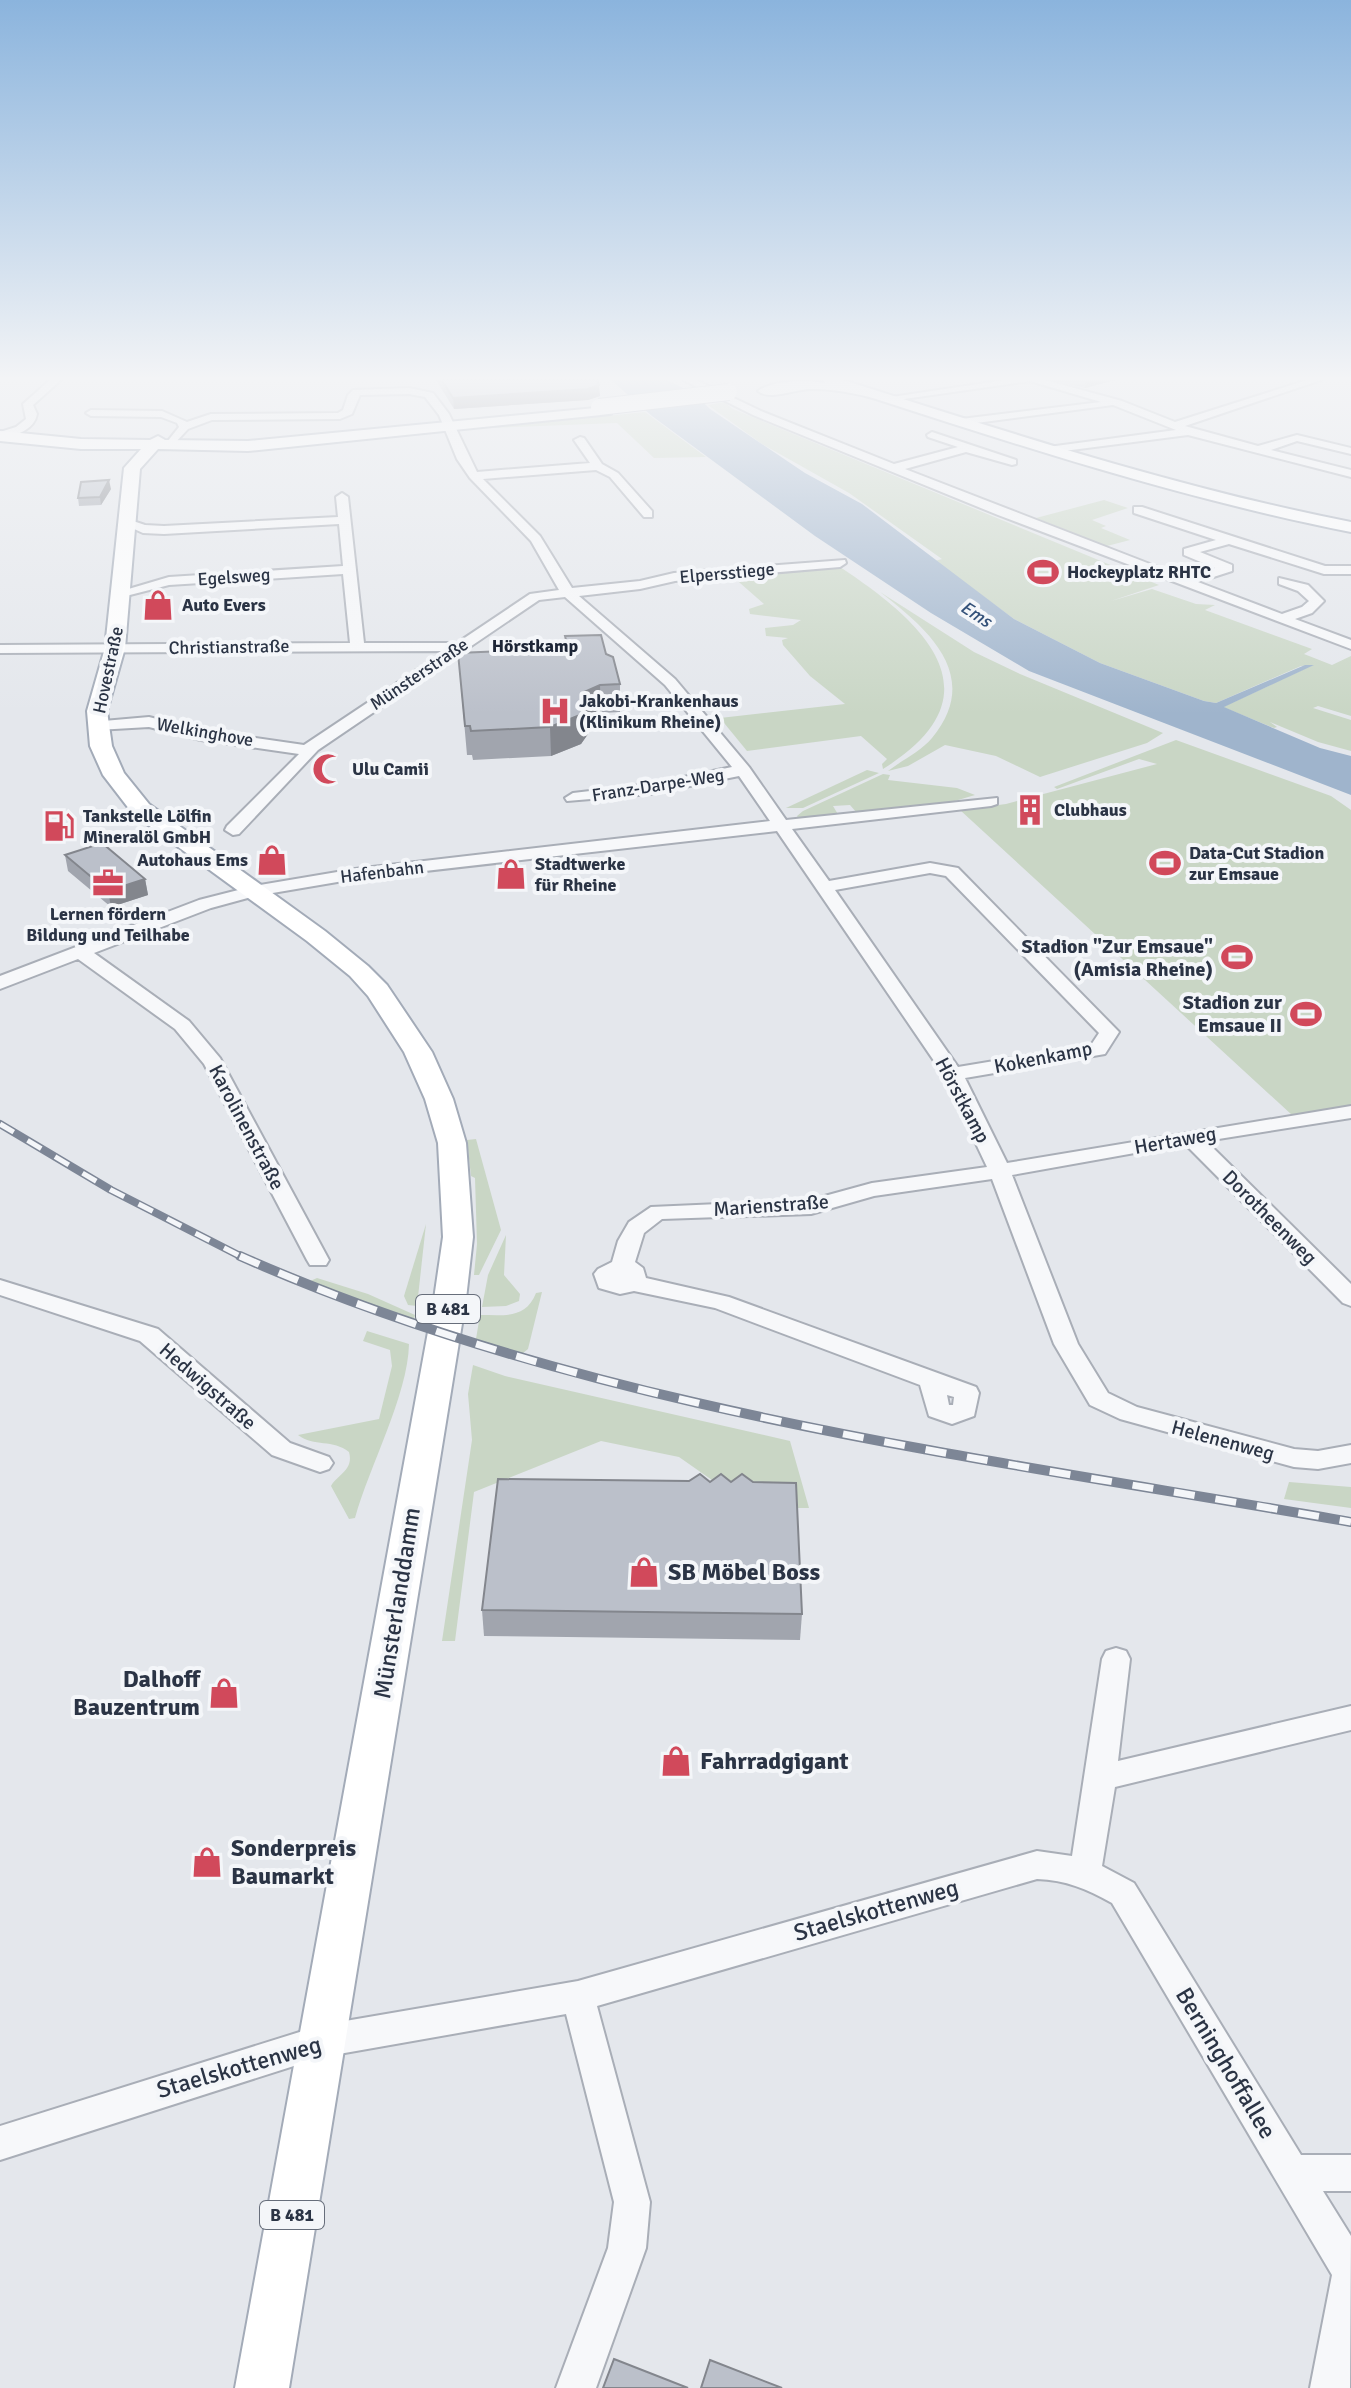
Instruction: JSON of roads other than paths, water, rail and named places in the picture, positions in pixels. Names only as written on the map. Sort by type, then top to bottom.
[{"type":"main road","name":"Hovestraße","points":[[129,491],[115,648],[97,711],[101,746],[126,794],[154,820],[254,891]]},
{"type":"main road","points":[[1195,491],[1254,508],[1351,527]]},
{"type":"main road","name":"Münsterlanddamm","points":[[254,891],[359,971],[397,1016],[418,1052],[439,1099],[452,1143],[458,1237],[450,1299],[262,2388]]},
{"type":"street","points":[[489,491],[536,539],[567,592]]},
{"type":"street","points":[[628,491],[648,514]]},
{"type":"street","points":[[953,491],[1183,583],[1350,643]]},
{"type":"street","points":[[342,497],[357,646]]},
{"type":"street","points":[[1138,510],[1324,570]]},
{"type":"street","points":[[127,523],[143,529],[164,530],[345,520]]},
{"type":"street","points":[[1183,583],[1227,568],[1188,552],[1229,540]]},
{"type":"street","name":"Elpersstiege","points":[[567,592],[649,586],[674,577],[840,563]]},
{"type":"street","name":"Egelsweg","points":[[122,593],[169,581],[348,570]]},
{"type":"street","points":[[1281,619],[1307,610],[1317,601],[1303,588],[1284,581],[1324,570],[1351,570]]},
{"type":"street","name":"Münsterstraße","points":[[233,830],[310,750],[457,647],[535,597],[567,592]]},
{"type":"street","name":"Hörstkamp","points":[[567,592],[670,682],[743,770],[779,827],[825,887],[953,1074],[999,1170],[1066,1344],[1099,1399]]},
{"type":"street","name":"Christianstraße","points":[[0,649],[457,647]]},
{"type":"street","name":"Welkinghove","points":[[97,725],[149,722],[201,735],[310,750]]},
{"type":"street","name":"Franz-Darpe-Weg","points":[[573,798],[650,789],[743,770]]},
{"type":"street","points":[[779,827],[991,801]]},
{"type":"street","name":"Hafenbahn","points":[[0,983],[205,904],[254,891],[355,874],[779,827]]},
{"type":"street","name":"Kokenkamp","points":[[825,887],[930,868],[952,872],[1109,1032],[1098,1050],[953,1074]]},
{"type":"street","name":"Karolinenstraße","points":[[80,952],[182,1025],[213,1062],[318,1260]]},
{"type":"street","name":"Hertaweg","points":[[999,1170],[1351,1112]]},
{"type":"street","name":"Dorotheenweg","points":[[1190,1137],[1351,1298]]},
{"type":"street","name":"Marienstraße","points":[[931,1380],[721,1302],[628,1275],[633,1228],[648,1215],[659,1212],[811,1207],[872,1190],[945,1181],[999,1170]]},
{"type":"street","name":"Hedwigstraße","points":[[0,1287],[149,1335],[281,1449],[320,1463]]},
{"type":"street","name":"Helenenweg","points":[[1099,1399],[1129,1413],[1294,1458],[1318,1460],[1351,1454]]},
{"type":"street","points":[[1085,1871],[1116,1659]]},
{"type":"street","points":[[1101,1778],[1351,1718]]},
{"type":"street","name":"Staelskottenweg","points":[[0,2143],[119,2102],[322,2041],[578,1996],[1037,1865],[1085,1871]]},
{"type":"street","name":"Berninghoffallee","points":[[1085,1871],[1123,1893],[1351,2272]]},
{"type":"street","points":[[576,2388],[627,2248],[632,2202],[578,1996]]},
{"type":"street","points":[[1293,2173],[1351,2173]]},
{"type":"street","points":[[1330,2388],[1351,2272]]},
{"type":"water","name":"Ems","points":[[754,491],[839,491],[862,504],[1014,619],[1100,663],[1204,701],[1216,703],[1305,665],[1314,665],[1224,707],[1320,748],[1351,756],[1351,795],[1029,671],[931,613]]},
{"type":"railway","points":[[0,1124],[111,1190],[240,1256]]},
{"type":"railway","points":[[240,1256],[373,1309],[509,1354],[646,1391],[927,1450],[1351,1522]]},
{"type":"railway","points":[[240,1256],[244,1258]]},
{"type":"place","name":"Hockeyplatz RHTC","points":[[1043,572]]},
{"type":"place","name":"Auto Evers","points":[[158,605]]},
{"type":"place","name":"Jakobi-Krankenhaus (Klinikum Rheine)","points":[[555,711]]},
{"type":"place","name":"Ulu Camii","points":[[328,769]]},
{"type":"place","name":"Clubhaus","points":[[1030,810]]},
{"type":"place","name":"Tankstelle Lölfin Mineralöl GmbH","points":[[59,826]]},
{"type":"place","name":"Autohaus Ems","points":[[272,860]]},
{"type":"place","name":"Data-Cut Stadion zur Emsaue","points":[[1165,863]]},
{"type":"place","name":"Stadtwerke für Rheine","points":[[511,874]]},
{"type":"place","name":"Lernen fördern Bildung und Teilhabe","points":[[108,883]]},
{"type":"place","name":"Stadion \"Zur Emsaue\" (Amisia Rheine)","points":[[1237,957]]},
{"type":"place","name":"Stadion zur Emsaue II","points":[[1306,1014]]},
{"type":"place","name":"SB Möbel Boss","points":[[644,1572]]},
{"type":"place","name":"Dalhoff Bauzentrum","points":[[224,1693]]},
{"type":"place","name":"Fahrradgigant","points":[[676,1761]]},
{"type":"place","name":"Sonderpreis Baumarkt","points":[[207,1862]]},
{"type":"district","name":"Hörstkamp","points":[[535,646]]}]
